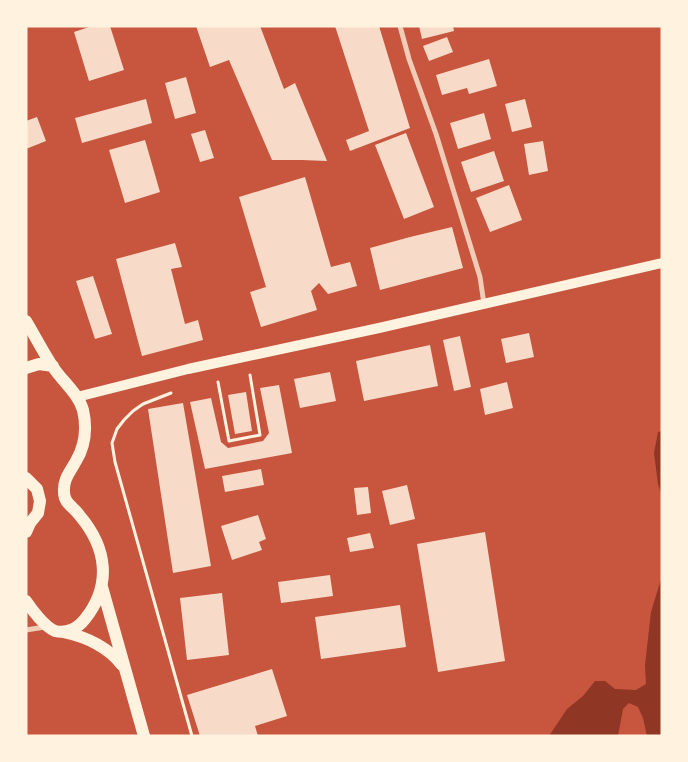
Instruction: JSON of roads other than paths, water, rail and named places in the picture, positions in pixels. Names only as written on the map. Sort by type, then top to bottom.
[{"type":"main road","points":[[76,397],[188,369],[662,264]]},
{"type":"main road","points":[[26,321],[53,366],[81,404],[85,438],[79,455],[63,484],[63,494],[70,506],[83,518],[100,548],[102,557],[102,587],[94,606],[84,621],[73,629],[53,628]]},
{"type":"main road","points":[[26,368],[39,364],[53,366]]},
{"type":"main road","points":[[26,532],[39,510],[40,501],[38,493],[28,481]]},
{"type":"main road","points":[[102,587],[144,736]]},
{"type":"main road","points":[[26,601],[33,612],[53,628],[78,635],[99,644],[116,657],[125,668]]},
{"type":"street","points":[[400,26],[409,60],[436,134],[480,277],[484,304]]},
{"type":"street","points":[[26,630],[53,628]]}]
